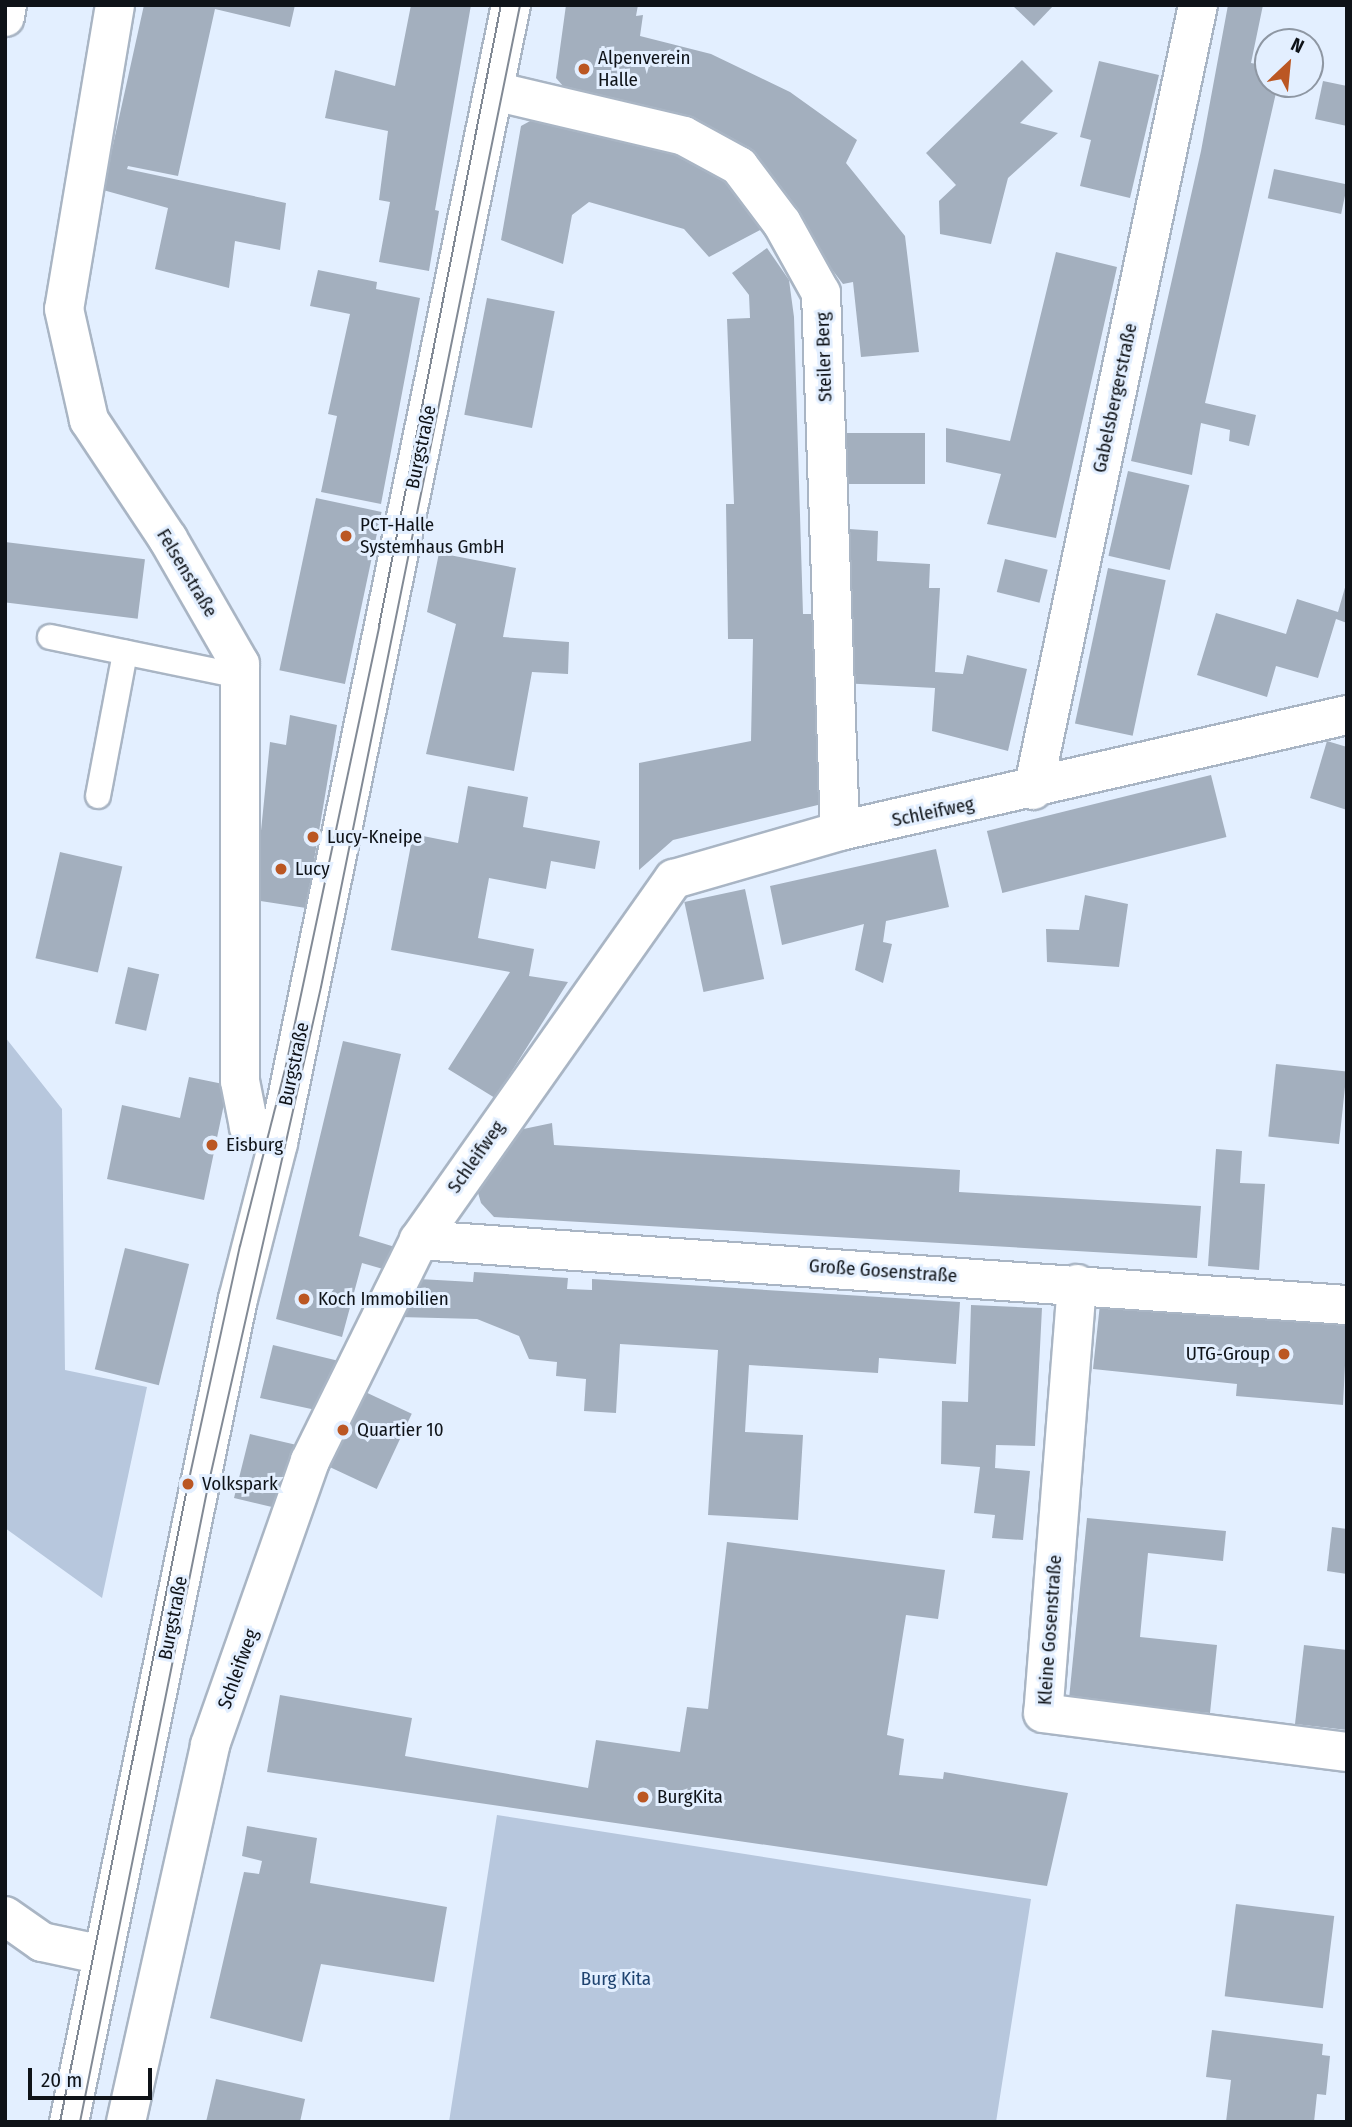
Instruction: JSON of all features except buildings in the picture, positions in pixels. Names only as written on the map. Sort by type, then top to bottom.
[{"type":"street","points":[[5,17],[7,5]]},
{"type":"street","name":"Felsenstraße","points":[[115,5],[64,309],[89,420],[168,539],[240,664],[240,1080],[249,1127],[278,1143]]},
{"type":"street","name":"Burgstraße","points":[[69,2122],[235,1313],[278,1143],[511,5]]},
{"type":"street","name":"Gabelsbergerstraße","points":[[1033,790],[1198,5]]},
{"type":"street","name":"Steiler Berg","points":[[494,91],[684,135],[739,166],[782,223],[821,293],[840,831]]},
{"type":"street","name":"Schleifweg","points":[[126,2122],[210,1745],[310,1461],[419,1240],[674,879],[840,831],[1033,790],[1347,715]]},
{"type":"street","name":"Große Gosenstraße","points":[[419,1240],[1347,1305]]},
{"type":"street","name":"Kleine Gosenstraße","points":[[1077,1284],[1043,1713],[1347,1752]]},
{"type":"street","points":[[5,1916],[42,1942],[103,1955]]},
{"type":"lane","points":[[50,637],[240,676]]},
{"type":"lane","points":[[98,796],[125,653]]},
{"type":"green space","points":[[5,1037],[62,1109],[65,1370],[147,1387],[102,1598],[5,1528]]},
{"type":"green space","name":"Burg Kita","points":[[497,1815],[1031,1899],[996,2122],[449,2122]]},
{"type":"tram line","points":[[60,2122],[188,1484],[240,1246],[285,1070],[379,626],[501,5]]},
{"type":"tram line","points":[[80,2122],[208,1486],[321,987],[520,5]]},
{"type":"place","name":"Alpenverein Halle","points":[[584,69]]},
{"type":"place","name":"PCT-Halle Systemhaus GmbH","points":[[346,536]]},
{"type":"place","name":"Lucy-Kneipe","points":[[313,837]]},
{"type":"place","name":"Lucy","points":[[281,869]]},
{"type":"place","name":"Eisburg","points":[[212,1145]]},
{"type":"place","name":"Koch Immobilien","points":[[304,1299]]},
{"type":"place","name":"UTG-Group","points":[[1284,1354]]},
{"type":"place","name":"Quartier 10","points":[[343,1430]]},
{"type":"place","name":"Volkspark","points":[[188,1484]]},
{"type":"place","name":"BurgKita","points":[[643,1797]]}]
